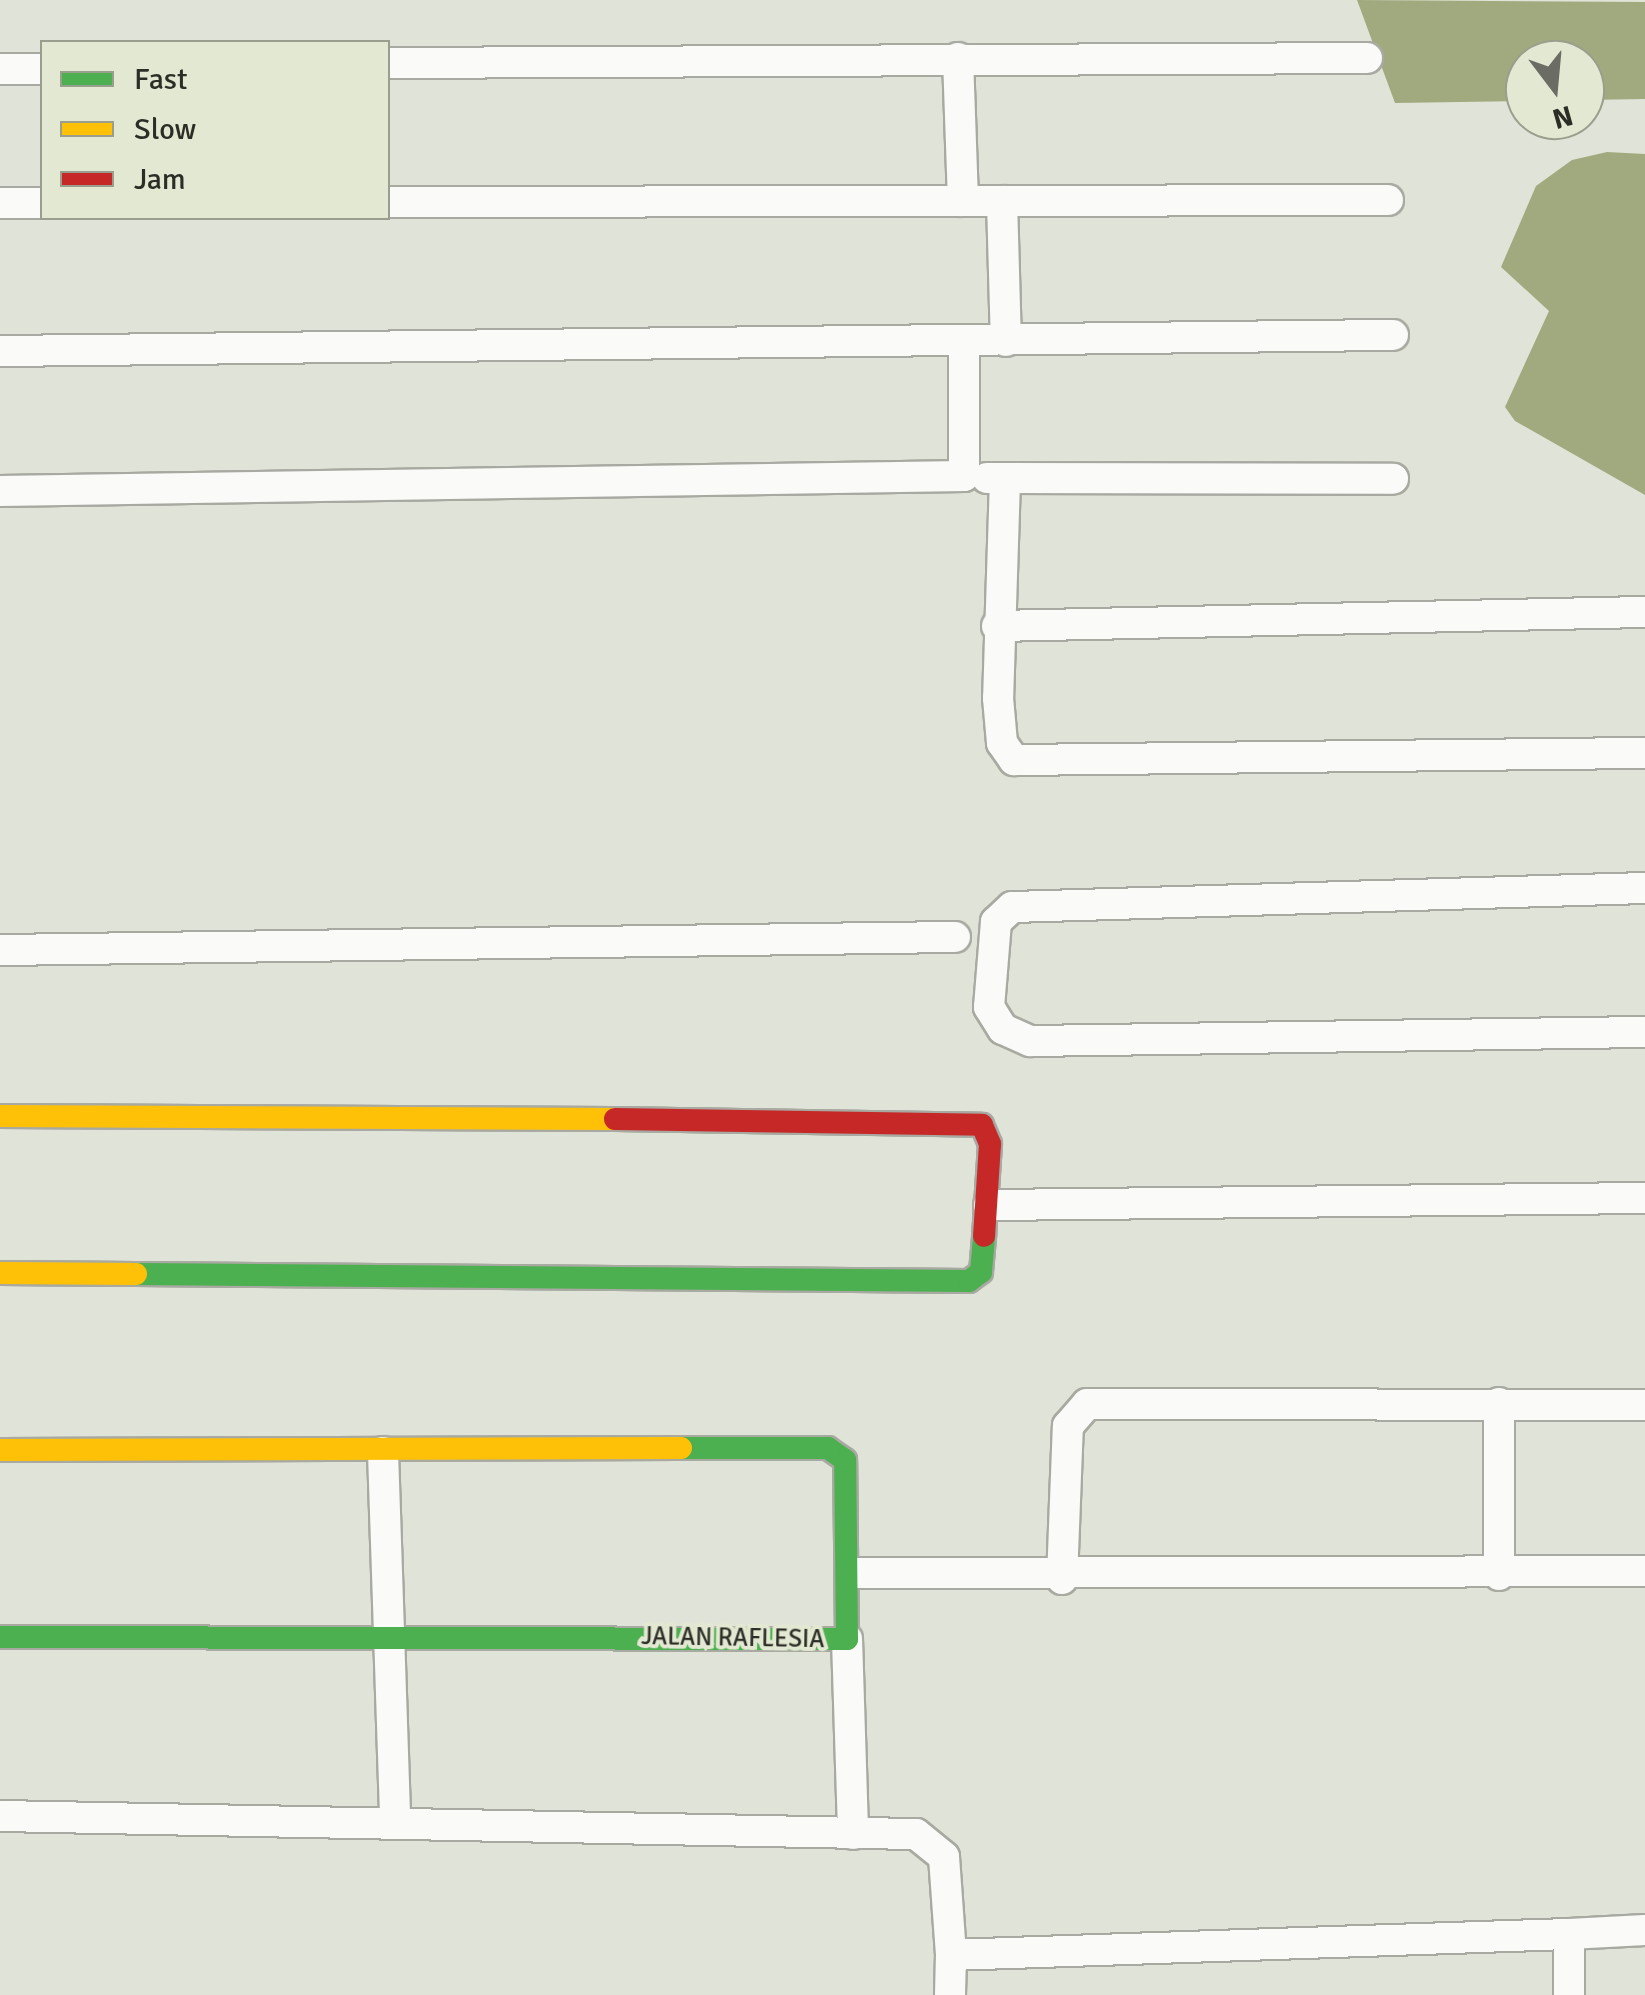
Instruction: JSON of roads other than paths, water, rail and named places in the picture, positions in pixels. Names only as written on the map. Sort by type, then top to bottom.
[{"type":"street","points":[[958,58],[963,201]]},
{"type":"street","points":[[390,62],[1366,58]]},
{"type":"street","points":[[0,69],[40,69]]},
{"type":"street","points":[[390,202],[1388,200]]},
{"type":"street","points":[[1002,201],[1006,341]]},
{"type":"street","points":[[0,203],[40,203]]},
{"type":"street","points":[[0,352],[964,344],[1394,334]]},
{"type":"street","points":[[964,344],[964,476]]},
{"type":"street","points":[[0,491],[964,476],[1393,479]]},
{"type":"street","points":[[1005,479],[997,626],[1002,743],[1014,760],[1645,753]]},
{"type":"street","points":[[997,626],[1645,612]]},
{"type":"street","points":[[1645,888],[1012,906],[996,922],[989,1007],[1002,1029],[1030,1042],[1645,1032]]},
{"type":"street","points":[[0,950],[955,936]]},
{"type":"street","points":[[0,1116],[965,1120],[982,1125],[990,1144],[989,1205],[981,1272],[969,1281],[0,1273]]},
{"type":"street","points":[[989,1205],[1645,1198]]},
{"type":"street","points":[[1499,1403],[1499,1574]]},
{"type":"street","points":[[1062,1579],[1068,1426],[1087,1404],[1645,1405]]},
{"type":"street","name":"JALAN RAFLESIA","points":[[0,1637],[390,1633],[847,1640],[853,1573],[845,1460],[828,1448],[384,1452]]},
{"type":"street","points":[[0,1450],[384,1452],[395,1821]]},
{"type":"street","points":[[853,1573],[1062,1579],[1645,1571]]},
{"type":"street","points":[[847,1640],[853,1834]]},
{"type":"street","points":[[0,1816],[395,1821],[853,1834],[934,1842],[944,1857],[950,1995]]},
{"type":"street","points":[[951,1956],[1645,1930]]},
{"type":"street","points":[[1569,1995],[1570,1934]]}]
